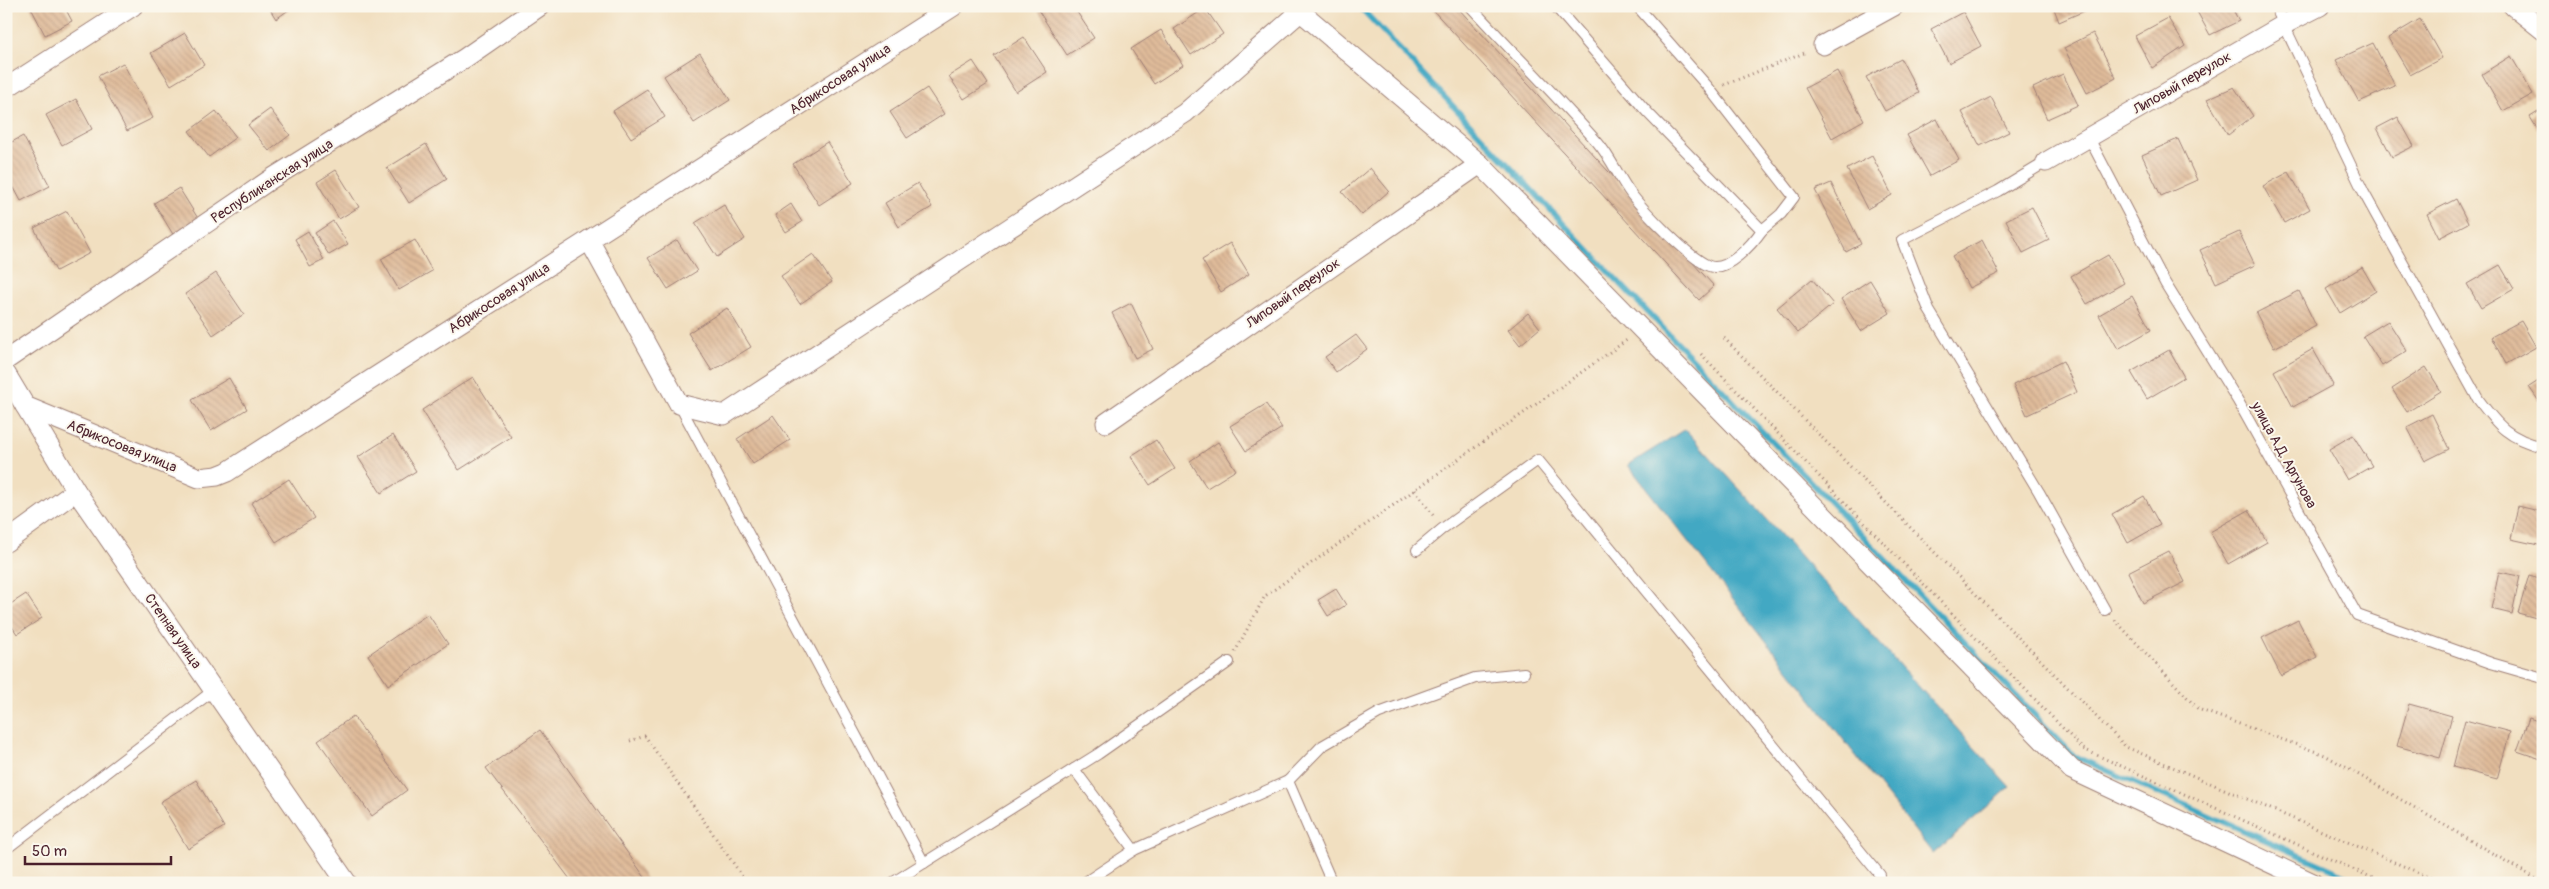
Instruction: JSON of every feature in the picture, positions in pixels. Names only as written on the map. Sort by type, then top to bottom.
[{"type":"street","points":[[6,88],[134,6]]},
{"type":"street","name":"Республиканская улица","points":[[6,360],[271,179],[465,58],[540,6]]},
{"type":"street","name":"Абрикосовая улица","points":[[25,406],[199,478],[217,476],[227,472],[954,6]]},
{"type":"street","points":[[1824,45],[1894,6]]},
{"type":"street","name":"Липовый переулок","points":[[2046,162],[2285,24],[2320,6]]},
{"type":"street","points":[[2512,6],[2543,30]]},
{"type":"street","points":[[589,240],[679,404],[724,415],[1186,113],[1297,9],[1480,164],[2072,770],[2313,883]]},
{"type":"street","name":"Липовый переулок","points":[[1106,423],[1480,164]]},
{"type":"street","name":"Степная улица","points":[[6,374],[76,491],[347,883]]},
{"type":"street","points":[[6,542],[76,491]]},
{"type":"lane","points":[[1555,6],[1647,112],[1762,230]]},
{"type":"lane","points":[[1472,7],[1599,145],[1631,194],[1665,230],[1697,259],[1710,267],[1725,266],[1753,243],[1762,230],[1781,214],[1794,197],[1708,87],[1637,6]]},
{"type":"lane","points":[[2275,6],[2364,194],[2478,399],[2498,426],[2521,442],[2543,447]]},
{"type":"lane","name":"улица А.Д. Аргунова","points":[[2089,138],[2165,283],[2238,401],[2357,616],[2491,663],[2543,678]]},
{"type":"lane","points":[[2046,162],[1998,191],[1902,240],[1930,310],[2039,492],[2106,610]]},
{"type":"lane","points":[[679,404],[924,863]]},
{"type":"lane","points":[[1417,550],[1442,529],[1538,460],[1880,875]]},
{"type":"lane","points":[[892,883],[1074,770],[1230,662]]},
{"type":"lane","points":[[1084,883],[1134,850],[1288,781],[1322,746],[1379,713],[1475,678],[1524,673]]},
{"type":"lane","points":[[6,849],[214,690]]},
{"type":"lane","points":[[1074,770],[1134,850]]},
{"type":"lane","points":[[1288,781],[1332,883]]},
{"type":"path","points":[[1708,87],[1728,84],[1824,45]]},
{"type":"path","points":[[1230,662],[1265,596],[1642,330]]},
{"type":"path","points":[[1724,338],[2126,747],[2443,883]]},
{"type":"path","points":[[1701,354],[2083,749],[2384,883]]},
{"type":"path","points":[[1415,490],[1442,529]]},
{"type":"path","points":[[2106,610],[2198,709],[2325,755],[2543,883]]},
{"type":"path","points":[[630,741],[645,736],[747,883]]},
{"type":"water","points":[[1685,429],[2010,787],[1933,854],[1628,465]]},
{"type":"building","points":[[30,6],[64,6],[72,21],[45,35]]},
{"type":"building","points":[[268,6],[294,6],[276,19]]},
{"type":"building","points":[[1044,6],[1073,6],[1094,38],[1067,55],[1038,10]]},
{"type":"building","points":[[1429,6],[1456,6],[1714,286],[1699,300]]},
{"type":"building","points":[[2053,6],[2088,6],[2089,9],[2059,22]]},
{"type":"building","points":[[2194,6],[2231,6],[2239,21],[2210,35]]},
{"type":"building","points":[[1205,8],[1223,34],[1191,55],[1174,29]]},
{"type":"building","points":[[1963,12],[1981,46],[1949,63],[1931,29]]},
{"type":"building","points":[[2168,18],[2185,46],[2152,68],[2135,36]]},
{"type":"building","points":[[2420,19],[2442,58],[2410,75],[2388,38]]},
{"type":"building","points":[[1161,30],[1183,65],[1154,84],[1131,49]]},
{"type":"building","points":[[185,33],[204,65],[171,85],[151,53]]},
{"type":"building","points":[[2093,33],[2116,78],[2087,93],[2064,48]]},
{"type":"building","points":[[1024,37],[1047,72],[1016,92],[994,56]]},
{"type":"building","points":[[2373,43],[2395,86],[2359,102],[2336,60]]},
{"type":"building","points":[[700,53],[730,100],[694,123],[664,76]]},
{"type":"building","points":[[2511,56],[2533,94],[2503,111],[2482,74]]},
{"type":"building","points":[[1901,59],[1919,93],[1885,111],[1866,77]]},
{"type":"building","points":[[973,61],[988,84],[964,99],[949,76]]},
{"type":"building","points":[[123,63],[153,118],[127,131],[98,76]]},
{"type":"building","points":[[1837,71],[1864,120],[1832,138],[1805,88]]},
{"type":"building","points":[[2063,74],[2078,105],[2047,119],[2033,88]]},
{"type":"building","points":[[2234,87],[2253,116],[2228,135],[2207,99]]},
{"type":"building","points":[[927,88],[944,114],[907,138],[890,112]]},
{"type":"building","points":[[647,89],[665,117],[631,138],[613,111]]},
{"type":"building","points":[[1991,97],[2009,132],[1980,146],[1962,112]]},
{"type":"building","points":[[76,99],[92,129],[62,145],[46,115]]},
{"type":"building","points":[[270,109],[290,135],[269,151],[248,125]]},
{"type":"building","points":[[2543,109],[2543,138],[2530,117]]},
{"type":"building","points":[[216,111],[236,137],[209,157],[189,131]]},
{"type":"building","points":[[2398,117],[2414,146],[2392,157],[2377,128]]},
{"type":"building","points":[[1937,119],[1959,160],[1930,176],[1907,135]]},
{"type":"building","points":[[23,136],[50,186],[21,201],[6,173],[6,145]]},
{"type":"building","points":[[2178,139],[2197,180],[2161,196],[2142,155]]},
{"type":"building","points":[[827,142],[853,183],[819,205],[793,164]]},
{"type":"building","points":[[426,144],[447,179],[409,203],[387,168]]},
{"type":"building","points":[[1872,156],[1892,195],[1867,209],[1847,169]]},
{"type":"building","points":[[1370,168],[1389,191],[1362,215],[1342,192]]},
{"type":"building","points":[[336,170],[359,207],[339,219],[317,182]]},
{"type":"building","points":[[2289,172],[2310,209],[2284,223],[2263,186]]},
{"type":"building","points":[[918,183],[932,207],[899,227],[885,203]]},
{"type":"building","points":[[1831,183],[1861,244],[1846,252],[1815,190]]},
{"type":"building","points":[[179,188],[199,220],[174,236],[154,203]]},
{"type":"building","points":[[2456,199],[2468,223],[2439,238],[2427,214]]},
{"type":"building","points":[[791,204],[802,222],[786,232],[775,215]]},
{"type":"building","points":[[724,205],[745,239],[717,257],[695,223]]},
{"type":"building","points":[[2032,207],[2049,240],[2023,253],[2006,220]]},
{"type":"building","points":[[67,211],[90,253],[56,271],[34,228]]},
{"type":"building","points":[[333,221],[348,244],[329,255],[315,233]]},
{"type":"building","points":[[308,231],[324,260],[310,267],[295,239]]},
{"type":"building","points":[[2239,232],[2255,265],[2216,283],[2200,250]]},
{"type":"building","points":[[415,240],[432,271],[399,290],[381,259]]},
{"type":"building","points":[[677,240],[697,271],[668,289],[648,258]]},
{"type":"building","points":[[1982,240],[1999,273],[1969,288],[1952,256]]},
{"type":"building","points":[[1230,243],[1249,274],[1221,292],[1202,260]]},
{"type":"building","points":[[813,254],[832,282],[800,304],[781,276]]},
{"type":"building","points":[[2108,255],[2124,283],[2087,304],[2071,276]]},
{"type":"building","points":[[2500,265],[2514,289],[2481,308],[2467,284]]},
{"type":"building","points":[[2362,267],[2376,291],[2340,313],[2326,289]]},
{"type":"building","points":[[216,273],[244,314],[213,335],[185,294]]},
{"type":"building","points":[[1812,279],[1833,304],[1798,333],[1777,308]]},
{"type":"building","points":[[1870,280],[1890,313],[1861,331],[1841,299]]},
{"type":"building","points":[[2299,291],[2316,326],[2274,348],[2256,313]]},
{"type":"building","points":[[2132,296],[2151,330],[2118,349],[2099,315]]},
{"type":"building","points":[[1131,303],[1153,349],[1135,358],[1112,313]]},
{"type":"building","points":[[727,308],[751,347],[712,371],[688,333]]},
{"type":"building","points":[[1528,313],[1540,328],[1520,345],[1508,330]]},
{"type":"building","points":[[2388,321],[2407,351],[2382,366],[2363,336]]},
{"type":"building","points":[[2521,321],[2536,347],[2506,364],[2491,337]]},
{"type":"building","points":[[1356,335],[1367,349],[1336,372],[1325,357]]},
{"type":"building","points":[[2313,349],[2333,385],[2293,407],[2274,371]]},
{"type":"building","points":[[2169,350],[2184,377],[2147,399],[2131,372]]},
{"type":"building","points":[[2063,361],[2077,392],[2027,415],[2013,385]]},
{"type":"building","points":[[2426,367],[2441,391],[2407,412],[2392,389]]},
{"type":"building","points":[[473,377],[511,437],[459,470],[422,410]]},
{"type":"building","points":[[229,378],[247,409],[211,431],[192,400]]},
{"type":"building","points":[[2543,378],[2543,407],[2529,387]]},
{"type":"building","points":[[1266,404],[1282,428],[1246,451],[1230,426]]},
{"type":"building","points":[[2432,414],[2449,449],[2425,461],[2407,427]]},
{"type":"building","points":[[773,415],[790,440],[753,464],[737,439]]},
{"type":"building","points":[[393,435],[416,471],[381,493],[358,457]]},
{"type":"building","points":[[2353,435],[2372,466],[2347,480],[2329,449]]},
{"type":"building","points":[[1156,440],[1175,469],[1150,485],[1131,456]]},
{"type":"building","points":[[1218,442],[1236,470],[1207,488],[1190,461]]},
{"type":"building","points":[[289,479],[314,518],[276,542],[251,503]]},
{"type":"building","points":[[2144,496],[2160,525],[2128,543],[2112,514]]},
{"type":"building","points":[[2518,506],[2543,512],[2543,546],[2511,539]]},
{"type":"building","points":[[2249,510],[2267,542],[2228,564],[2210,532]]},
{"type":"building","points":[[2169,551],[2185,582],[2143,603],[2128,572]]},
{"type":"building","points":[[2499,572],[2520,576],[2512,614],[2491,609]]},
{"type":"building","points":[[2529,575],[2543,579],[2543,608],[2540,619],[2518,613]]},
{"type":"building","points":[[1336,589],[1346,605],[1328,616],[1318,600]]},
{"type":"building","points":[[26,594],[42,618],[17,634],[6,617],[6,607]]},
{"type":"building","points":[[428,614],[448,644],[388,685],[368,655]]},
{"type":"building","points":[[2298,620],[2317,657],[2281,676],[2262,638]]},
{"type":"building","points":[[2409,704],[2452,716],[2440,758],[2397,746]]},
{"type":"building","points":[[353,716],[407,790],[372,816],[318,741]]},
{"type":"building","points":[[2529,718],[2543,723],[2541,759],[2517,751]]},
{"type":"building","points":[[2465,720],[2510,732],[2497,779],[2453,767]]},
{"type":"building","points":[[540,730],[649,883],[573,883],[486,768]]},
{"type":"building","points":[[196,780],[224,827],[188,849],[160,802]]},
{"type":"waterway","points":[[1359,6],[1590,252],[2074,756],[2363,883]]}]
